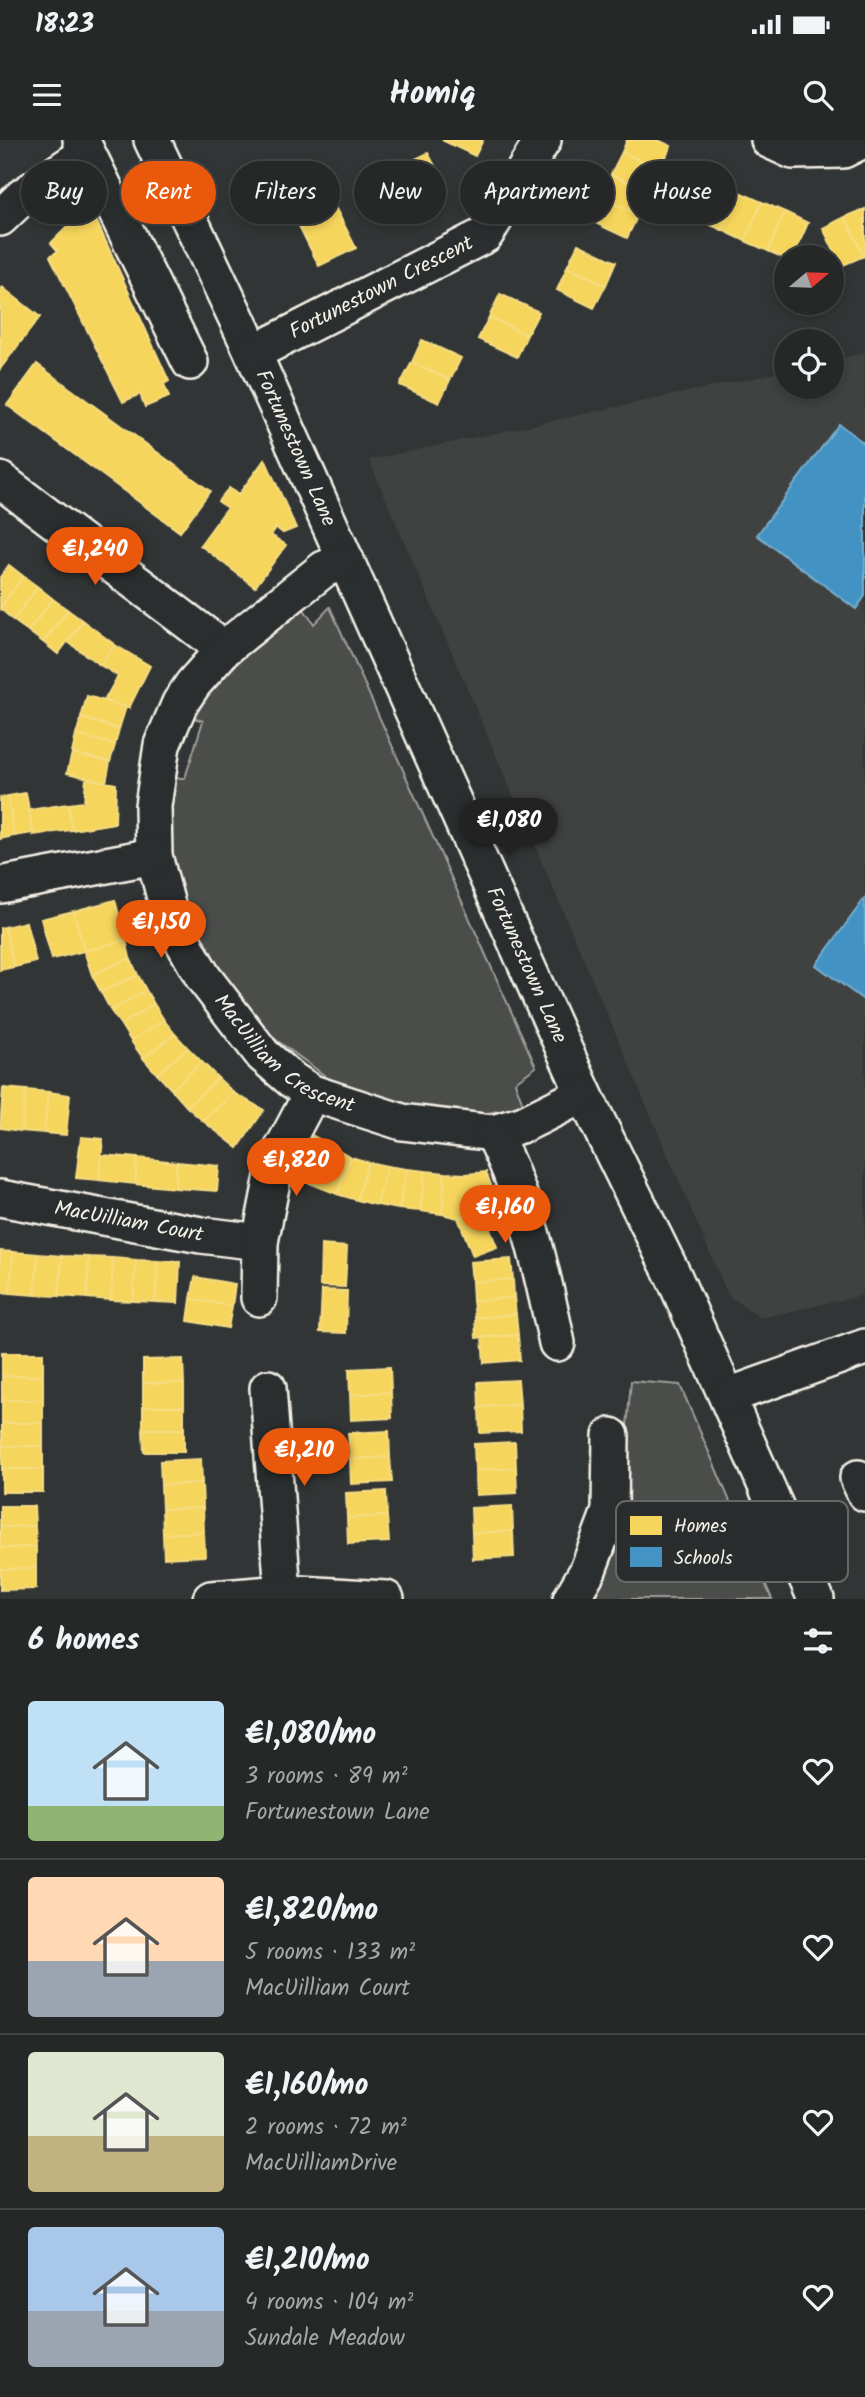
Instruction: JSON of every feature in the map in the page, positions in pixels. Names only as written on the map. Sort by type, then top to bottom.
[{"type":"street","name":"Fortunestown Lane","points":[[152,140],[253,353],[584,1094],[674,1277],[774,1501]]},
{"type":"street","name":"Fortunestown Crescent","points":[[253,353],[485,235],[542,140]]},
{"type":"street","points":[[769,140],[793,151],[844,150],[863,140]]},
{"type":"street","points":[[0,218],[84,147],[190,362]]},
{"type":"street","points":[[0,480],[224,649]]},
{"type":"street","name":"MacUilliam Crescent","points":[[346,561],[324,569],[224,649],[180,703],[162,745],[153,806],[154,856],[170,920],[203,977],[263,1055],[312,1093],[401,1122],[493,1133],[524,1124],[584,1094]]},
{"type":"street","points":[[0,885],[154,856]]},
{"type":"street","points":[[259,1298],[260,1242],[276,1161],[312,1093]]},
{"type":"street","points":[[493,1133],[507,1161],[541,1265],[557,1343]]},
{"type":"street","name":"MacUilliam Court","points":[[0,1198],[201,1235],[260,1242]]},
{"type":"street","points":[[728,1396],[865,1347]]},
{"type":"street","points":[[268,1388],[284,1593]]},
{"type":"street","points":[[571,1599],[588,1570],[610,1511],[611,1436]]},
{"type":"street","name":"Fortunestown Lane","points":[[809,1582],[816,1599]]},
{"type":"street","points":[[211,1599],[284,1593],[386,1599]]},
{"type":"shaded area","points":[[865,353],[865,1295],[760,1318],[728,1295],[369,460],[774,374],[774,399],[844,399],[844,358]]},
{"type":"shaded area","points":[[301,605],[314,624],[330,607],[536,1067],[515,1082],[524,1107],[467,1116],[381,1099],[328,1078],[256,1025],[221,978],[186,915],[170,848],[170,778],[185,778],[203,721],[194,718],[215,684]]},
{"type":"shaded area","points":[[631,1381],[680,1385],[730,1501],[620,1501]]},
{"type":"shaded area","points":[[616,1551],[616,1582],[765,1582],[772,1599],[594,1599]]},
{"type":"building: Homes","points":[[442,140],[483,140],[475,156]]},
{"type":"building: Homes","points":[[627,140],[658,140],[671,146],[664,161],[641,161],[622,152]]},
{"type":"building: Homes","points":[[622,152],[641,161],[628,161],[628,182],[614,175],[614,168]]},
{"type":"building: Homes","points":[[428,153],[432,161],[411,161]]},
{"type":"building: Homes","points":[[614,175],[628,182],[628,210],[614,204]]},
{"type":"building: Homes","points":[[739,192],[762,202],[745,241],[722,230],[725,224],[736,224],[736,199]]},
{"type":"building: Homes","points":[[762,202],[785,212],[768,251],[745,241]]},
{"type":"building: Homes","points":[[614,204],[628,210],[628,224],[634,224],[627,238],[597,224],[614,224]]},
{"type":"building: Homes","points":[[865,209],[865,255],[864,256],[845,217]]},
{"type":"building: Homes","points":[[785,212],[808,223],[798,245],[774,245],[774,254],[768,251]]},
{"type":"building: Homes","points":[[340,217],[356,248],[319,266],[298,224],[340,224]]},
{"type":"building: Homes","points":[[845,217],[864,256],[844,265],[844,245],[831,245],[823,228]]},
{"type":"building: Homes","points":[[70,224],[98,224],[169,381],[164,384],[169,397],[145,407],[140,394],[123,402],[50,256],[58,251],[51,243]]},
{"type":"building: Homes","points":[[708,224],[725,224],[722,230]]},
{"type":"building: Homes","points":[[578,244],[616,262],[606,285],[567,267]]},
{"type":"building: Homes","points":[[567,267],[606,285],[594,308],[557,290]]},
{"type":"building: Homes","points":[[2,287],[40,317],[0,369],[0,290]]},
{"type":"building: Homes","points":[[500,294],[539,312],[527,335],[489,317]]},
{"type":"building: Homes","points":[[489,317],[527,335],[517,357],[478,339]]},
{"type":"building: Homes","points":[[422,340],[461,358],[450,380],[412,362]]},
{"type":"building: Homes","points":[[412,362],[450,380],[439,403],[400,385]]},
{"type":"building: Homes","points":[[37,364],[210,491],[180,532],[7,405]]},
{"type":"building: Homes","points":[[265,459],[296,528],[283,533],[276,528],[271,535],[286,545],[255,587],[200,545],[227,508],[218,501],[229,488],[238,495]]},
{"type":"building: Homes","points":[[9,565],[23,576],[0,608],[0,577]]},
{"type":"building: Homes","points":[[23,576],[38,587],[13,620],[0,608]]},
{"type":"building: Homes","points":[[38,587],[53,599],[28,631],[13,620]]},
{"type":"building: Homes","points":[[53,599],[68,610],[43,642],[28,631]]},
{"type":"building: Homes","points":[[68,610],[83,621],[58,654],[43,642]]},
{"type":"building: Homes","points":[[83,621],[115,645],[100,665],[68,642]]},
{"type":"building: Homes","points":[[115,645],[150,666],[129,708],[104,701],[118,676],[100,665]]},
{"type":"building: Homes","points":[[87,696],[126,707],[119,729],[81,718]]},
{"type":"building: Homes","points":[[81,718],[119,729],[115,745],[76,735]]},
{"type":"building: Homes","points":[[76,735],[115,745],[110,762],[72,753]]},
{"type":"building: Homes","points":[[72,753],[110,762],[106,782],[67,773]]},
{"type":"building: Homes","points":[[86,778],[116,784],[115,823],[72,830],[68,804],[84,802]]},
{"type":"building: Homes","points":[[26,793],[33,833],[14,836],[8,796]]},
{"type":"building: Homes","points":[[8,796],[14,836],[0,839],[0,798]]},
{"type":"building: Homes","points":[[68,804],[72,830],[33,835],[29,810]]},
{"type":"building: Homes","points":[[115,900],[126,940],[84,951],[74,911]]},
{"type":"building: Homes","points":[[74,911],[84,951],[52,959],[41,919]]},
{"type":"building: Homes","points":[[26,922],[36,962],[14,967],[5,927]]},
{"type":"building: Homes","points":[[5,927],[14,967],[0,970],[0,928]]},
{"type":"building: Homes","points":[[126,940],[130,958],[92,975],[84,951]]},
{"type":"building: Homes","points":[[130,958],[138,975],[101,992],[92,975]]},
{"type":"building: Homes","points":[[138,975],[146,990],[111,1011],[101,992]]},
{"type":"building: Homes","points":[[146,990],[154,1004],[121,1025],[111,1011]]},
{"type":"building: Homes","points":[[154,1004],[164,1020],[131,1041],[121,1025]]},
{"type":"building: Homes","points":[[164,1020],[175,1034],[143,1058],[131,1041]]},
{"type":"building: Homes","points":[[175,1034],[188,1048],[157,1074],[143,1058]]},
{"type":"building: Homes","points":[[188,1048],[202,1062],[172,1090],[157,1074]]},
{"type":"building: Homes","points":[[202,1062],[218,1078],[187,1107],[172,1090]]},
{"type":"building: Homes","points":[[218,1078],[234,1093],[203,1121],[187,1107]]},
{"type":"building: Homes","points":[[3,1088],[26,1090],[21,1131],[0,1128]]},
{"type":"building: Homes","points":[[26,1090],[48,1092],[44,1133],[21,1131]]},
{"type":"building: Homes","points":[[48,1092],[70,1095],[66,1135],[44,1133]]},
{"type":"building: Homes","points":[[234,1093],[264,1110],[238,1148],[203,1121]]},
{"type":"building: Homes","points":[[310,1134],[351,1157],[337,1194],[289,1175]]},
{"type":"building: Homes","points":[[81,1137],[103,1139],[99,1180],[76,1178]]},
{"type":"building: Homes","points":[[101,1155],[137,1158],[135,1184],[99,1180]]},
{"type":"building: Homes","points":[[351,1157],[368,1162],[357,1200],[337,1194]]},
{"type":"building: Homes","points":[[137,1158],[177,1162],[175,1188],[135,1184]]},
{"type":"building: Homes","points":[[177,1162],[219,1166],[217,1191],[175,1188]]},
{"type":"building: Homes","points":[[368,1162],[387,1166],[377,1205],[357,1200]]},
{"type":"building: Homes","points":[[387,1166],[407,1169],[399,1209],[377,1205]]},
{"type":"building: Homes","points":[[407,1169],[425,1171],[420,1211],[399,1209]]},
{"type":"building: Homes","points":[[425,1171],[445,1173],[442,1214],[420,1211]]},
{"type":"building: Homes","points":[[486,1172],[499,1206],[458,1218],[442,1214],[445,1173]]},
{"type":"building: Homes","points":[[482,1209],[497,1247],[473,1256],[458,1218]]},
{"type":"building: Homes","points":[[321,1245],[347,1247],[345,1287],[320,1286]]},
{"type":"building: Homes","points":[[0,1251],[13,1252],[10,1293],[0,1292]]},
{"type":"building: Homes","points":[[13,1252],[38,1254],[35,1295],[10,1293]]},
{"type":"building: Homes","points":[[38,1254],[62,1256],[59,1296],[35,1295]]},
{"type":"building: Homes","points":[[62,1256],[89,1257],[87,1298],[59,1296]]},
{"type":"building: Homes","points":[[89,1257],[113,1258],[111,1300],[87,1298]]},
{"type":"building: Homes","points":[[113,1258],[136,1260],[133,1301],[111,1300]]},
{"type":"building: Homes","points":[[511,1259],[513,1279],[472,1282],[470,1262]]},
{"type":"building: Homes","points":[[136,1260],[158,1261],[155,1302],[133,1301]]},
{"type":"building: Homes","points":[[158,1261],[180,1262],[178,1303],[155,1302]]},
{"type":"building: Homes","points":[[195,1277],[235,1284],[232,1306],[191,1299]]},
{"type":"building: Homes","points":[[513,1279],[514,1297],[473,1301],[472,1282]]},
{"type":"building: Homes","points":[[322,1290],[347,1291],[346,1333],[320,1332]]},
{"type":"building: Homes","points":[[514,1297],[516,1314],[475,1318],[473,1301]]},
{"type":"building: Homes","points":[[191,1299],[232,1306],[228,1328],[188,1321]]},
{"type":"building: Homes","points":[[516,1314],[518,1335],[476,1338],[475,1318]]},
{"type":"building: Homes","points":[[518,1335],[520,1360],[484,1363],[482,1337]]},
{"type":"building: Homes","points":[[2,1353],[43,1353],[43,1376],[2,1376]]},
{"type":"building: Homes","points":[[183,1359],[184,1383],[143,1383],[143,1360]]},
{"type":"building: Homes","points":[[390,1367],[391,1392],[350,1395],[349,1369]]},
{"type":"building: Homes","points":[[2,1376],[43,1376],[43,1400],[2,1400]]},
{"type":"building: Homes","points":[[518,1380],[520,1405],[479,1407],[478,1382]]},
{"type":"building: Homes","points":[[143,1383],[184,1383],[184,1406],[143,1406]]},
{"type":"building: Homes","points":[[391,1392],[392,1418],[351,1420],[350,1395]]},
{"type":"building: Homes","points":[[2,1400],[43,1400],[43,1423],[2,1423]]},
{"type":"building: Homes","points":[[520,1405],[521,1431],[480,1433],[479,1407]]},
{"type":"building: Homes","points":[[143,1406],[184,1406],[184,1429],[143,1429]]},
{"type":"building: Homes","points":[[2,1423],[43,1423],[43,1446],[2,1446]]},
{"type":"building: Homes","points":[[143,1429],[184,1429],[184,1452],[144,1452]]},
{"type":"building: Homes","points":[[389,1431],[390,1457],[350,1459],[348,1433]]},
{"type":"building: Homes","points":[[515,1442],[516,1468],[475,1470],[474,1444]]},
{"type":"building: Homes","points":[[2,1446],[43,1446],[43,1469],[2,1469]]},
{"type":"building: Homes","points":[[390,1457],[392,1482],[351,1484],[350,1459]]},
{"type":"building: Homes","points":[[201,1459],[202,1483],[161,1485],[160,1461]]},
{"type":"building: Homes","points":[[516,1468],[517,1493],[476,1495],[475,1470]]},
{"type":"building: Homes","points":[[2,1469],[43,1469],[43,1492],[2,1492]]},
{"type":"building: Homes","points":[[202,1483],[203,1508],[162,1509],[161,1485]]},
{"type":"building: Homes","points":[[386,1491],[387,1516],[347,1518],[346,1493]]},
{"type":"building: Homes","points":[[0,1506],[34,1506],[35,1526],[0,1527]]},
{"type":"building: Homes","points":[[512,1506],[513,1531],[472,1533],[471,1508]]},
{"type":"building: Homes","points":[[203,1508],[204,1532],[163,1534],[162,1509]]},
{"type":"building: Homes","points":[[387,1516],[389,1542],[348,1544],[347,1518]]},
{"type":"building: Homes","points":[[35,1526],[36,1547],[0,1548],[0,1527]]},
{"type":"building: Homes","points":[[513,1531],[514,1557],[473,1559],[472,1533]]},
{"type":"building: Homes","points":[[204,1532],[205,1556],[164,1558],[163,1534]]},
{"type":"building: Homes","points":[[36,1547],[36,1568],[0,1569],[0,1548]]},
{"type":"building: Homes","points":[[36,1568],[36,1589],[0,1590],[0,1569]]},
{"type":"building: Schools","points":[[839,424],[865,444],[865,596],[856,609],[757,535]]},
{"type":"building: Schools","points":[[865,898],[865,1001],[816,965]]}]
